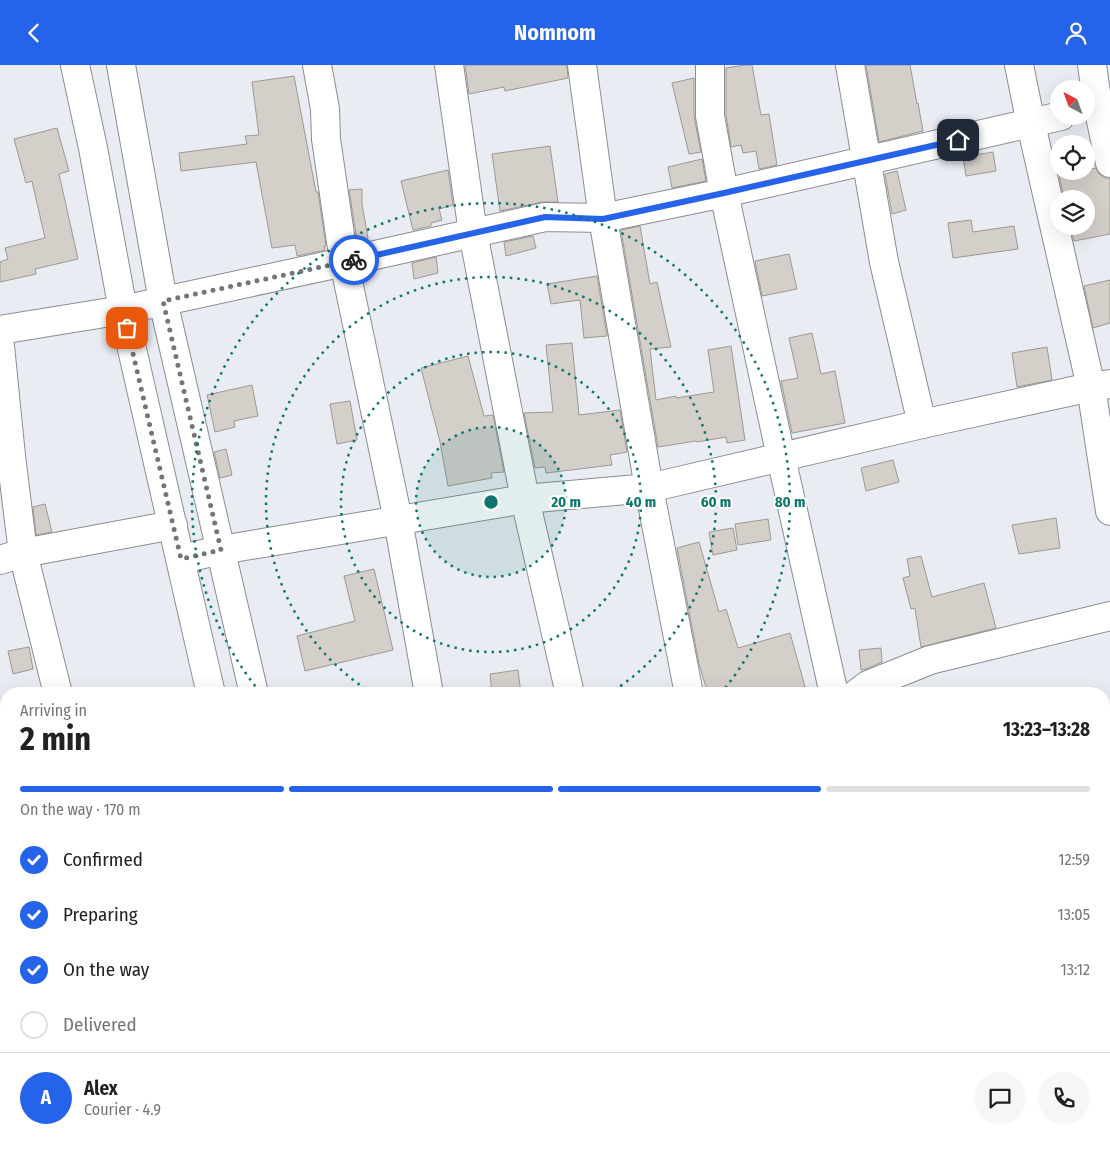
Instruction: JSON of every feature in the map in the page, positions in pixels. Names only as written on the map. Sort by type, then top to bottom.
[{"type":"street","points":[[75,65],[93,148],[123,310],[210,687]]},
{"type":"street","points":[[121,65],[133,141],[163,301],[252,687]]},
{"type":"street","points":[[317,65],[325,109],[326,139],[344,262],[398,520],[428,687]]},
{"type":"street","points":[[449,65],[473,233],[525,499],[568,687]]},
{"type":"street","points":[[582,65],[603,219],[648,488],[688,687]]},
{"type":"street","points":[[710,65],[710,117],[724,193],[832,687]]},
{"type":"street","points":[[850,65],[884,262],[922,424]]},
{"type":"street","points":[[1019,65],[1031,123],[1100,385],[1110,511]]},
{"type":"street","points":[[1092,65],[1098,107],[1110,163]]},
{"type":"street","points":[[0,329],[123,310],[545,217],[603,219],[1050,119]]},
{"type":"street","points":[[0,346],[11,456],[12,557],[56,687]]},
{"type":"street","points":[[181,559],[221,550],[525,499],[648,488],[922,424],[1100,385]]},
{"type":"street","points":[[12,557],[173,525]]},
{"type":"street","points":[[865,687],[930,660],[1110,616]]},
{"type":"building","points":[[465,65],[567,65],[568,78],[505,91],[504,87],[469,94]]},
{"type":"building","points":[[752,65],[761,115],[769,114],[777,165],[759,169],[756,151],[743,153],[741,145],[731,147],[726,115],[726,68]]},
{"type":"building","points":[[866,65],[910,65],[923,131],[879,142]]},
{"type":"building","points":[[294,76],[316,192],[318,192],[326,246],[324,246],[325,250],[297,256],[295,245],[272,248],[256,162],[181,171],[179,153],[247,144],[245,136],[259,135],[252,82]]},
{"type":"building","points":[[694,78],[694,116],[701,152],[689,154],[672,83]]},
{"type":"building","points":[[57,128],[69,171],[59,174],[78,259],[35,269],[36,274],[0,282],[0,262],[8,259],[5,248],[45,238],[32,181],[26,183],[14,139]]},
{"type":"building","points":[[550,146],[558,202],[542,202],[500,211],[492,154]]},
{"type":"building","points":[[993,152],[996,171],[966,176],[963,157]]},
{"type":"building","points":[[702,159],[706,181],[672,188],[668,167]]},
{"type":"building","points":[[1095,168],[1105,178],[1110,178],[1110,234],[1074,241],[1072,235],[1095,235],[1095,190],[1062,190],[1060,180],[1095,180]]},
{"type":"building","points":[[448,170],[453,205],[439,209],[442,220],[431,223],[431,226],[413,230],[401,181]]},
{"type":"building","points":[[897,171],[906,210],[892,214],[885,174]]},
{"type":"building","points":[[362,189],[362,204],[368,238],[357,240],[349,190]]},
{"type":"building","points":[[971,220],[973,232],[1014,226],[1018,249],[953,258],[948,223]]},
{"type":"building","points":[[640,226],[650,284],[657,282],[671,347],[650,349],[656,400],[714,392],[708,350],[731,346],[745,440],[727,443],[726,437],[658,447],[621,230]]},
{"type":"building","points":[[533,236],[536,248],[506,256],[504,242]]},
{"type":"building","points":[[789,254],[797,289],[762,296],[755,261]]},
{"type":"building","points":[[436,257],[438,273],[414,279],[412,263]]},
{"type":"building","points":[[597,276],[607,336],[584,338],[580,300],[551,304],[547,284]]},
{"type":"building","points":[[1110,280],[1110,323],[1093,328],[1084,286]]},
{"type":"building","points":[[812,333],[821,374],[835,371],[845,423],[792,433],[781,381],[798,378],[789,338]]},
{"type":"building","points":[[572,343],[579,415],[620,410],[627,452],[610,455],[612,465],[546,473],[545,467],[535,468],[524,413],[553,412],[546,345]]},
{"type":"building","points":[[1047,347],[1052,380],[1017,387],[1012,353]]},
{"type":"building","points":[[468,356],[484,416],[493,415],[504,472],[491,473],[492,478],[448,486],[440,442],[421,368]]},
{"type":"building","points":[[252,385],[258,416],[234,421],[235,427],[215,432],[207,395]]},
{"type":"building","points":[[350,401],[357,440],[337,444],[330,404]]},
{"type":"building","points":[[226,449],[232,475],[220,478],[214,452]]},
{"type":"building","points":[[893,460],[899,482],[866,491],[861,468]]},
{"type":"building","points":[[45,504],[52,532],[36,535],[33,507]]},
{"type":"building","points":[[1056,518],[1060,548],[1019,554],[1012,525]]},
{"type":"building","points":[[768,519],[771,540],[738,545],[735,524]]},
{"type":"building","points":[[733,528],[737,550],[713,555],[709,532]]},
{"type":"building","points":[[699,542],[719,612],[726,609],[738,648],[790,633],[805,687],[706,687],[699,664],[677,548]]},
{"type":"building","points":[[921,556],[932,597],[984,583],[996,628],[921,647],[915,608],[911,609],[903,578],[910,576],[907,559]]},
{"type":"building","points":[[374,569],[393,650],[305,671],[297,636],[355,621],[344,576]]},
{"type":"building","points":[[29,647],[33,669],[13,674],[8,651]]},
{"type":"building","points":[[881,648],[882,662],[861,670],[859,650]]},
{"type":"building","points":[[518,670],[520,687],[491,687],[490,674]]},
{"type":"way so far","points":[[127,328],[181,559],[221,550],[163,301],[354,260]]},
{"type":"route","points":[[354,260],[545,217],[603,219],[958,140]]}]
